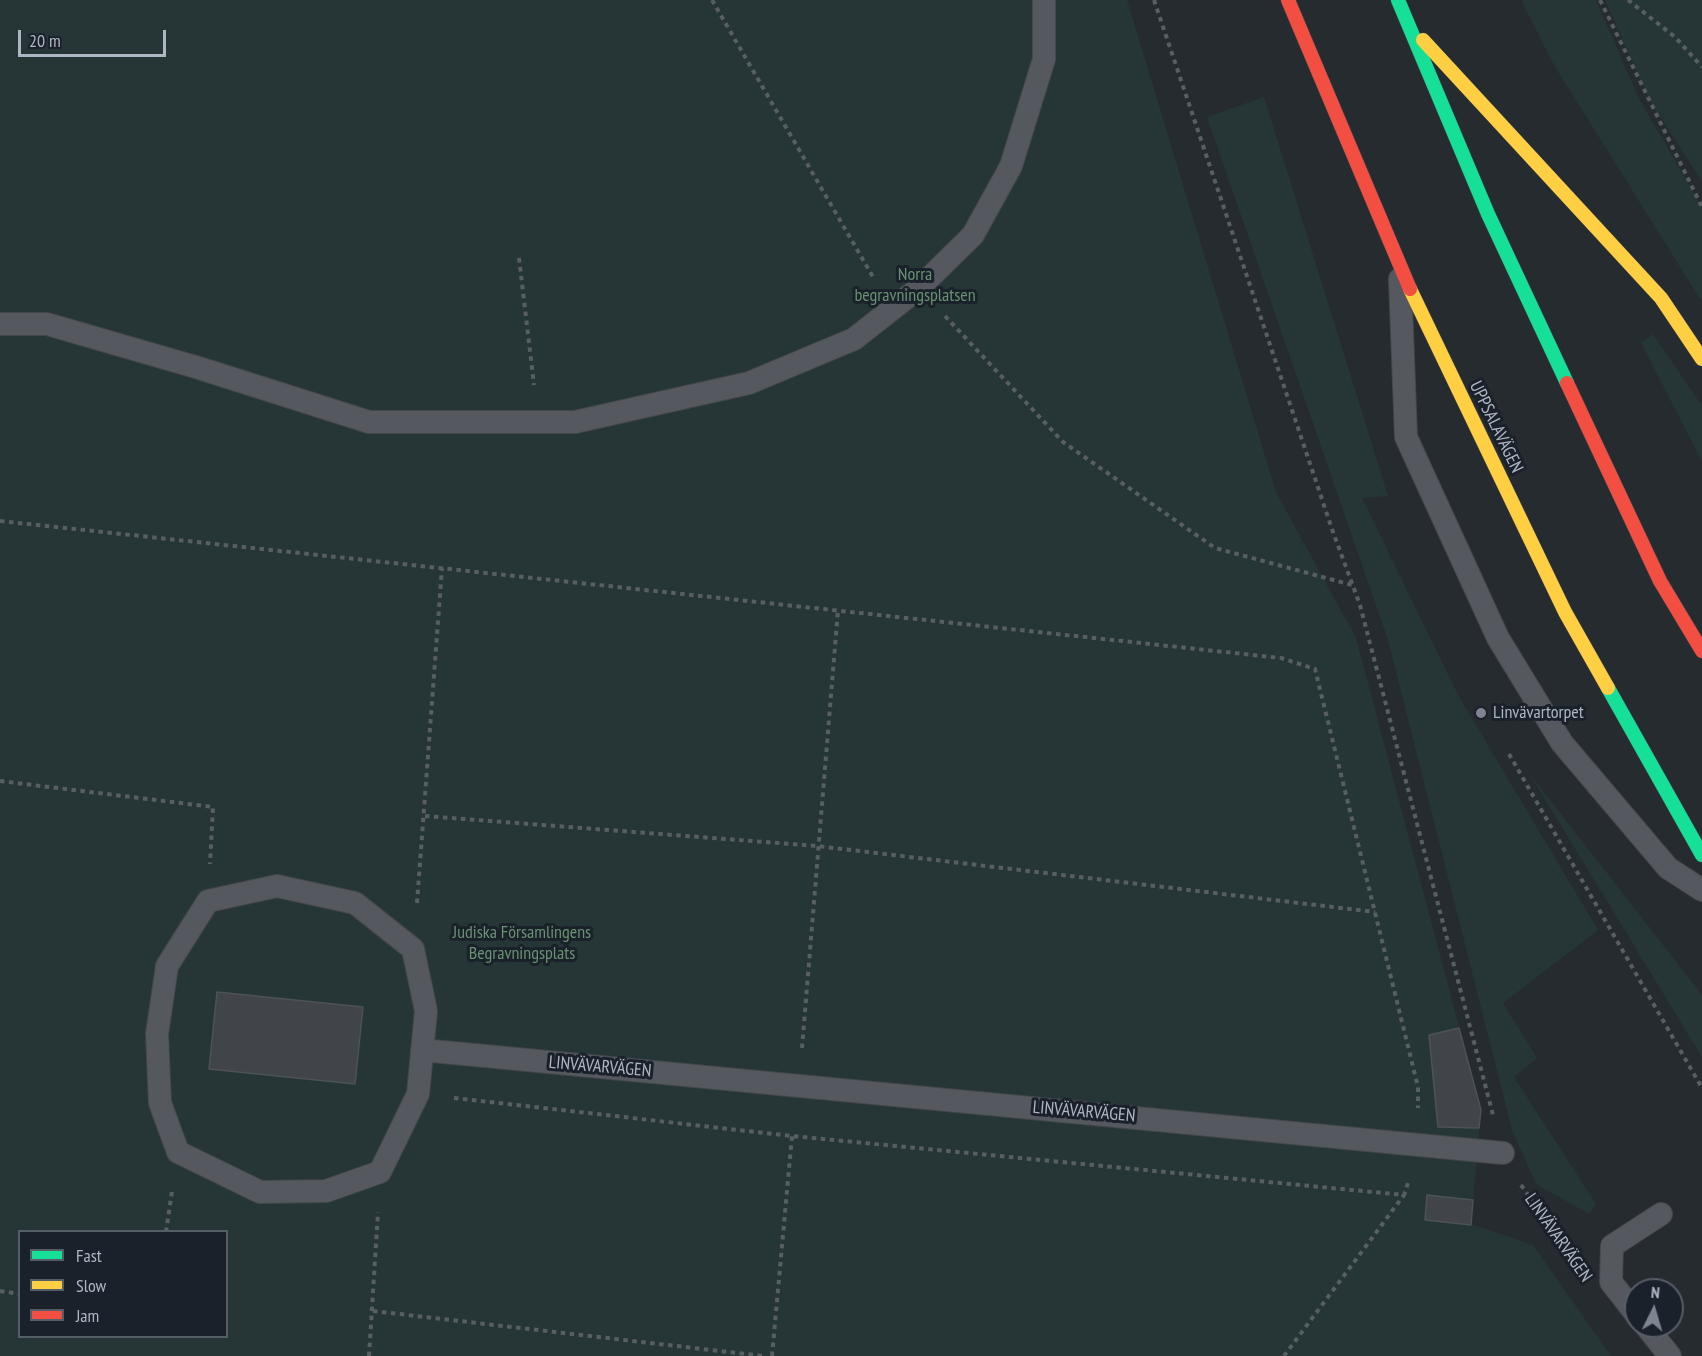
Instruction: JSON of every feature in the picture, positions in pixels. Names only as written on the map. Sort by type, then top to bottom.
[{"type":"highway","name":"UPPSALAVÄGEN","points":[[1288,0],[1400,269],[1565,612],[1702,855]]},
{"type":"highway","points":[[1398,0],[1488,214],[1655,571],[1702,651]]},
{"type":"highway","points":[[1406,21],[1661,298],[1702,359]]},
{"type":"lane","points":[[0,324],[47,324],[199,368],[369,422],[575,422],[748,383],[854,339],[919,288],[973,235],[1011,166],[1044,59],[1044,0]]},
{"type":"lane","points":[[1400,269],[1406,437],[1498,638],[1562,742],[1668,868],[1702,890]]},
{"type":"lane","points":[[277,886],[355,903],[413,949],[426,1011],[418,1094],[380,1172],[326,1191],[260,1192],[178,1152],[160,1103],[157,1034],[167,966],[208,901],[277,886]]},
{"type":"lane","name":"LINVÄVARVÄGEN","points":[[422,1050],[1503,1153]]},
{"type":"lane","name":"LINVÄVARVÄGEN","points":[[1624,1299],[1611,1282],[1612,1246],[1661,1214]]},
{"type":"lane","points":[[1656,1338],[1670,1356]]},
{"type":"path","points":[[712,0],[892,309]]},
{"type":"path","points":[[1154,0],[1353,585],[1503,1153]]},
{"type":"path","points":[[1600,0],[1702,207]]},
{"type":"path","points":[[1628,0],[1675,37],[1702,67]]},
{"type":"path","points":[[519,258],[538,422]]},
{"type":"path","points":[[919,288],[1063,442],[1215,548],[1353,585]]},
{"type":"path","points":[[0,521],[1281,657],[1315,669],[1418,1087],[1419,1144],[1404,1195],[1284,1356]]},
{"type":"path","points":[[413,949],[425,816],[442,568]]},
{"type":"path","points":[[802,1048],[838,610]]},
{"type":"path","points":[[1509,754],[1702,1088]]},
{"type":"path","points":[[0,782],[213,807],[208,901]]},
{"type":"path","points":[[425,816],[817,846],[1375,912]]},
{"type":"path","points":[[418,1094],[792,1136],[1404,1195]]},
{"type":"path","points":[[772,1356],[792,1136]]},
{"type":"path","name":"LINVÄVARVÄGEN","points":[[1503,1153],[1527,1196],[1576,1262]]},
{"type":"path","points":[[369,1356],[380,1172]]},
{"type":"path","points":[[0,1291],[18,1294]]},
{"type":"path","points":[[373,1311],[763,1356]]},
{"type":"green space","name":"Judiska Församlingens Begravningsplats","points":[[0,0],[1127,0],[1276,492],[1356,638],[1481,1110],[1471,1224],[1533,1245],[1611,1356],[0,1356]]},
{"type":"green space","points":[[1521,0],[1596,0],[1639,99],[1702,207],[1702,302],[1554,65]]},
{"type":"green space","points":[[1605,0],[1702,0],[1702,181],[1650,101]]},
{"type":"green space","points":[[1264,97],[1388,496],[1362,498],[1458,695],[1598,930],[1503,1003],[1537,1058],[1514,1077],[1596,1204],[1589,1214],[1536,1184],[1512,1130],[1388,640],[1207,117]]},
{"type":"green space","points":[[1653,334],[1702,406],[1702,461],[1641,343]]},
{"type":"green space","points":[[1529,773],[1702,995],[1702,1057]]},
{"type":"building","points":[[217,992],[363,1007],[355,1084],[209,1069]]},
{"type":"building","points":[[1459,1028],[1481,1110],[1479,1128],[1438,1127],[1429,1035]]},
{"type":"building","points":[[1427,1195],[1473,1200],[1471,1225],[1425,1220]]},
{"type":"traffic: fast","points":[[1398,0],[1488,214],[1567,383]]},
{"type":"traffic: fast","points":[[1608,688],[1702,855]]},
{"type":"traffic: slow","points":[[1423,40],[1661,298],[1702,359]]},
{"type":"traffic: slow","points":[[1410,289],[1565,612],[1608,688]]},
{"type":"traffic: jam","points":[[1288,0],[1410,289]]},
{"type":"traffic: jam","points":[[1567,383],[1660,581],[1702,651]]},
{"type":"place","name":"Linvävartorpet","points":[[1481,713]]},
{"type":"park label","name":"Norra begravningsplatsen","points":[[915,285]]}]
